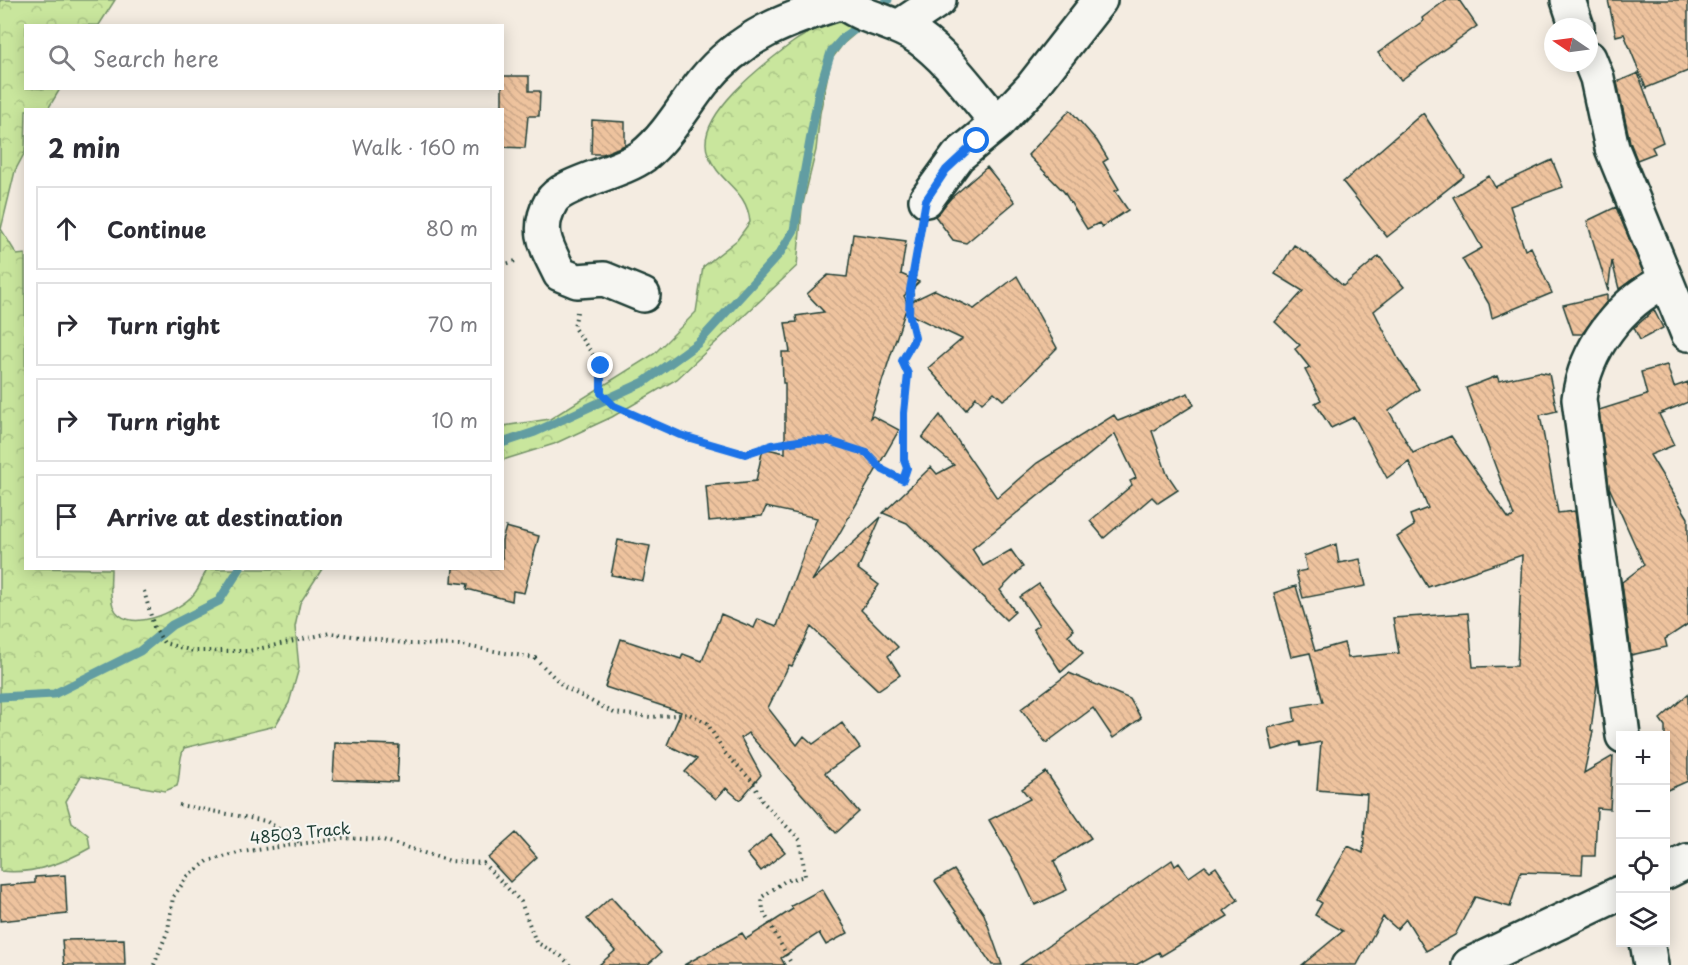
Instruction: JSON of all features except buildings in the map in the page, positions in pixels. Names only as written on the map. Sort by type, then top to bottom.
[{"type":"street","points":[[900,26],[939,0]]},
{"type":"street","points":[[926,200],[958,156],[998,123],[1032,87],[1100,0]]},
{"type":"street","points":[[1568,0],[1574,18]]},
{"type":"street","points":[[643,295],[598,278],[577,281],[560,274],[542,232],[545,216],[555,195],[642,157],[655,145],[705,80],[759,33],[784,20],[846,4],[900,26],[939,54],[998,123]]},
{"type":"street","points":[[1595,72],[1612,148],[1688,333]]},
{"type":"street","points":[[1622,731],[1579,399],[1585,368],[1614,320],[1651,288],[1666,281]]},
{"type":"street","points":[[1670,870],[1688,861]]},
{"type":"street","points":[[1469,965],[1616,895]]},
{"type":"street","points":[[1648,947],[1651,965]]},
{"type":"path","points":[[577,281],[579,298],[574,328],[601,366],[601,393],[614,406],[680,435],[745,454],[772,445],[805,440],[829,441],[867,453],[883,470],[903,480],[907,468],[904,460],[904,413],[908,374],[902,361],[915,338],[909,313],[910,290],[926,200]]},
{"type":"path","points":[[144,591],[154,627],[164,643],[193,651],[249,651],[330,633],[410,644],[459,645],[535,658],[564,687],[614,713],[651,717],[689,714],[707,723],[725,753],[752,781],[762,801],[800,840],[806,876],[785,881],[762,897],[763,911],[792,965]]},
{"type":"path","points":[[178,805],[266,821],[301,843]]},
{"type":"path","name":"48503 Track","points":[[154,965],[168,930],[173,897],[188,876],[208,861],[242,852],[343,838],[383,840],[450,861],[483,863],[521,902],[537,942],[561,956],[570,965]]},
{"type":"green space","points":[[0,0],[115,0],[100,24],[24,24],[24,90],[59,90],[49,108],[24,108],[24,154],[15,171],[1,229],[17,255],[24,254],[24,570],[111,570],[113,606],[119,615],[129,620],[140,620],[153,618],[187,601],[196,591],[206,570],[321,570],[300,603],[295,627],[299,668],[289,703],[275,726],[184,748],[177,786],[165,791],[81,776],[66,801],[72,822],[88,835],[90,848],[69,859],[35,870],[0,871]]},
{"type":"green space","points":[[841,18],[855,26],[856,33],[843,44],[831,60],[820,113],[816,150],[802,208],[797,266],[677,379],[612,417],[554,444],[504,460],[504,426],[550,419],[654,354],[696,312],[703,267],[737,240],[750,222],[744,201],[719,172],[708,154],[706,139],[711,124],[734,92],[765,64],[809,32]]},
{"type":"waterway","points":[[875,13],[888,0]]},
{"type":"waterway","points":[[504,442],[535,432],[644,382],[698,343],[780,253],[794,230],[819,91],[831,52],[845,36],[865,22]]},
{"type":"waterway","points":[[0,697],[54,694],[140,651],[172,625],[219,601],[239,570]]},
{"type":"route","points":[[601,366],[601,393],[614,406],[680,435],[745,454],[772,445],[805,440],[829,441],[867,453],[883,470],[903,480],[907,468],[904,460],[904,413],[908,374],[902,361],[907,356],[915,338],[909,313],[910,290],[926,200],[958,156],[977,141]]}]
